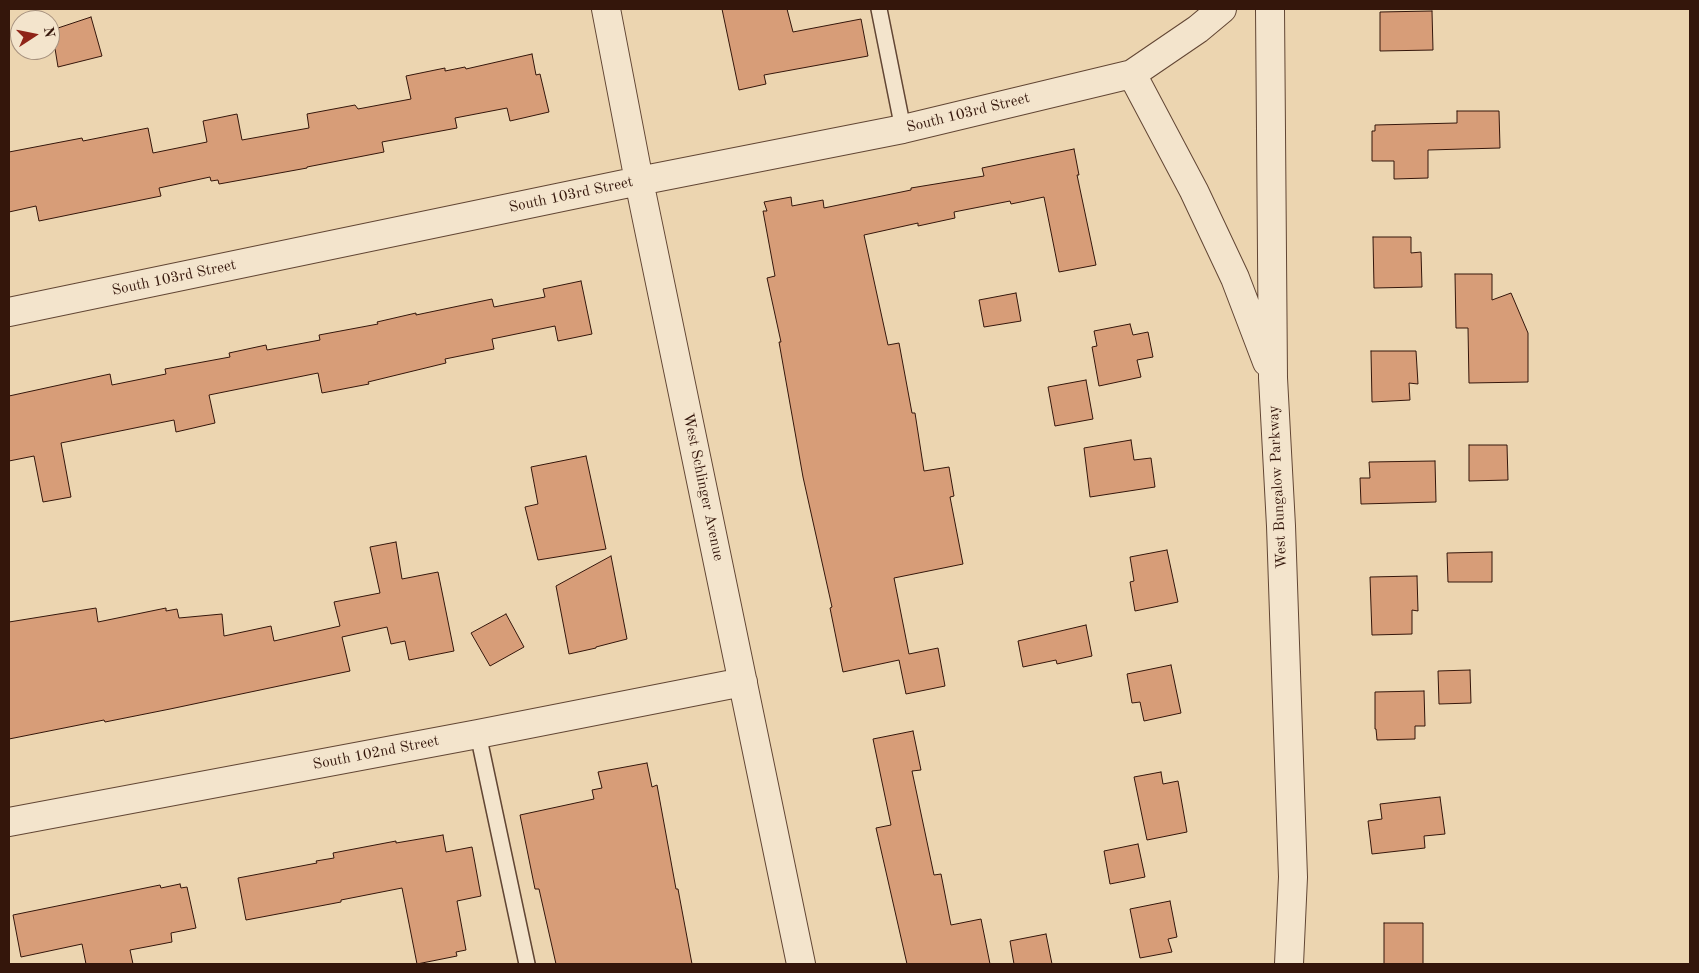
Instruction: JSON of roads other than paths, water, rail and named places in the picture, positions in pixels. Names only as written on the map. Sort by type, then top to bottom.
[{"type":"street","name":"West Schlinger Avenue","points":[[606,9],[639,181],[801,964]]},
{"type":"street","name":"South 103rd Street","points":[[9,312],[639,181],[903,129],[1132,74],[1198,29],[1222,9]]},
{"type":"street","name":"West Bungalow Parkway","points":[[1270,9],[1273,378],[1281,526],[1293,877],[1289,964]]},
{"type":"street","points":[[1132,74],[1194,191],[1235,278],[1273,378]]},
{"type":"street","name":"South 102nd Street","points":[[9,822],[743,682]]},
{"type":"lane","points":[[879,9],[903,129]]},
{"type":"lane","points":[[478,734],[527,964]]}]
